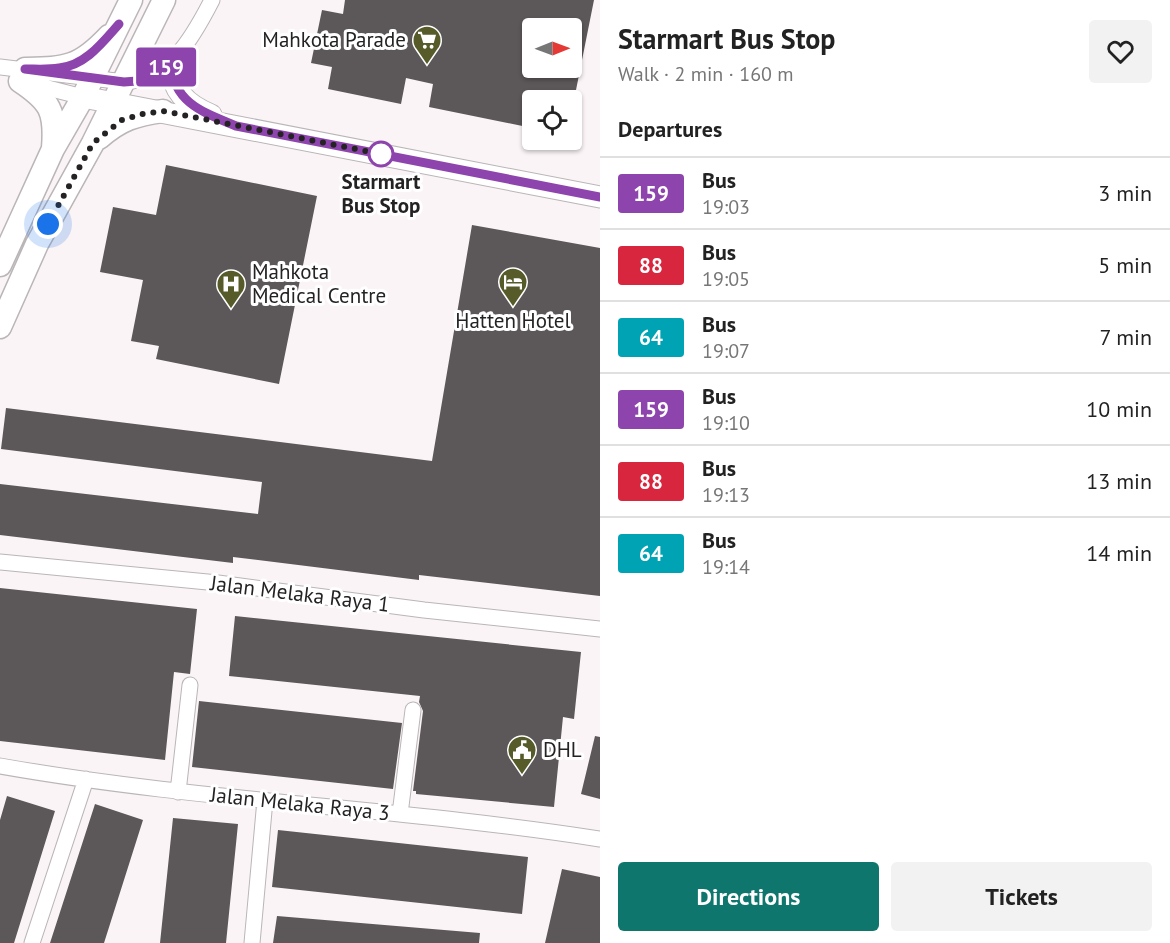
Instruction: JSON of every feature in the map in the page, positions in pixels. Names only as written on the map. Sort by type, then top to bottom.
[{"type":"main road","points":[[0,265],[53,149],[88,88],[131,0]]},
{"type":"main road","points":[[0,327],[37,244],[93,143],[164,0]]},
{"type":"main road","points":[[15,74],[61,68],[77,63],[94,52],[119,24]]},
{"type":"main road","points":[[170,64],[172,80],[184,99],[200,110],[236,126]]},
{"type":"main road","points":[[15,74],[39,94],[50,109],[55,128],[53,149]]},
{"type":"main road","points":[[88,88],[113,104],[163,111],[600,197]]},
{"type":"main road","points":[[93,143],[122,120],[163,111]]},
{"type":"street","points":[[0,67],[15,74],[88,88],[144,78],[170,64],[194,35],[212,0]]},
{"type":"street","points":[[15,74],[88,88]]},
{"type":"street","name":"Jalan Melaka Raya 1","points":[[0,562],[218,583],[424,610],[600,629]]},
{"type":"street","points":[[178,792],[190,685]]},
{"type":"street","points":[[400,814],[413,710]]},
{"type":"street","name":"Jalan Melaka Raya 3","points":[[0,766],[178,792],[400,814],[600,839]]},
{"type":"street","points":[[33,943],[86,779]]},
{"type":"street","points":[[252,943],[265,800]]},
{"type":"building","name":"Mahkota Parade","points":[[345,0],[594,0],[582,60],[582,18],[522,18],[522,78],[578,78],[576,90],[522,90],[522,126],[429,107],[433,84],[406,78],[401,104],[328,89],[332,67],[311,63],[322,10],[343,14]]},
{"type":"building","points":[[166,165],[317,196],[279,384],[156,359],[159,346],[131,341],[143,280],[100,272],[113,207],[156,215]]},
{"type":"building","points":[[472,225],[600,248],[600,596],[419,575],[419,580],[233,557],[233,563],[0,535],[0,484],[258,514],[262,482],[1,449],[6,408],[432,461]]},
{"type":"building","points":[[0,588],[197,609],[190,674],[174,672],[165,760],[0,741]]},
{"type":"building","points":[[235,616],[581,652],[574,719],[563,717],[554,807],[416,794],[416,791],[413,791],[423,711],[419,702],[420,696],[229,676]]},
{"type":"building","points":[[199,701],[402,723],[393,789],[192,767]]},
{"type":"building","points":[[595,736],[600,737],[600,799],[581,794]]},
{"type":"building","points":[[7,796],[55,811],[14,943],[0,943],[0,820]]},
{"type":"building","points":[[95,804],[143,820],[104,943],[50,943]]},
{"type":"building","points":[[173,818],[238,824],[226,943],[160,943]]},
{"type":"building","points":[[278,830],[528,857],[522,914],[272,887]]},
{"type":"building","points":[[562,869],[600,877],[600,943],[545,943]]},
{"type":"building","points":[[277,916],[480,933],[479,943],[273,943]]},
{"type":"bus line","name":"159","points":[[119,24],[94,52],[77,63],[61,68],[25,69],[124,82],[137,81],[170,64],[172,80],[184,99],[200,110],[236,126],[600,197]]},
{"type":"place","name":"Mahkota Parade","points":[[427,66]]},
{"type":"place","name":"Starmart Bus Stop","points":[[381,154]]},
{"type":"place","name":"Hatten Hotel","points":[[513,308]]},
{"type":"place","name":"Mahkota Medical Centre","points":[[231,310]]},
{"type":"place","name":"DHL","points":[[522,776]]},
{"type":"route","points":[[48,224],[93,143],[122,120],[142,114],[163,111],[381,154]]}]
